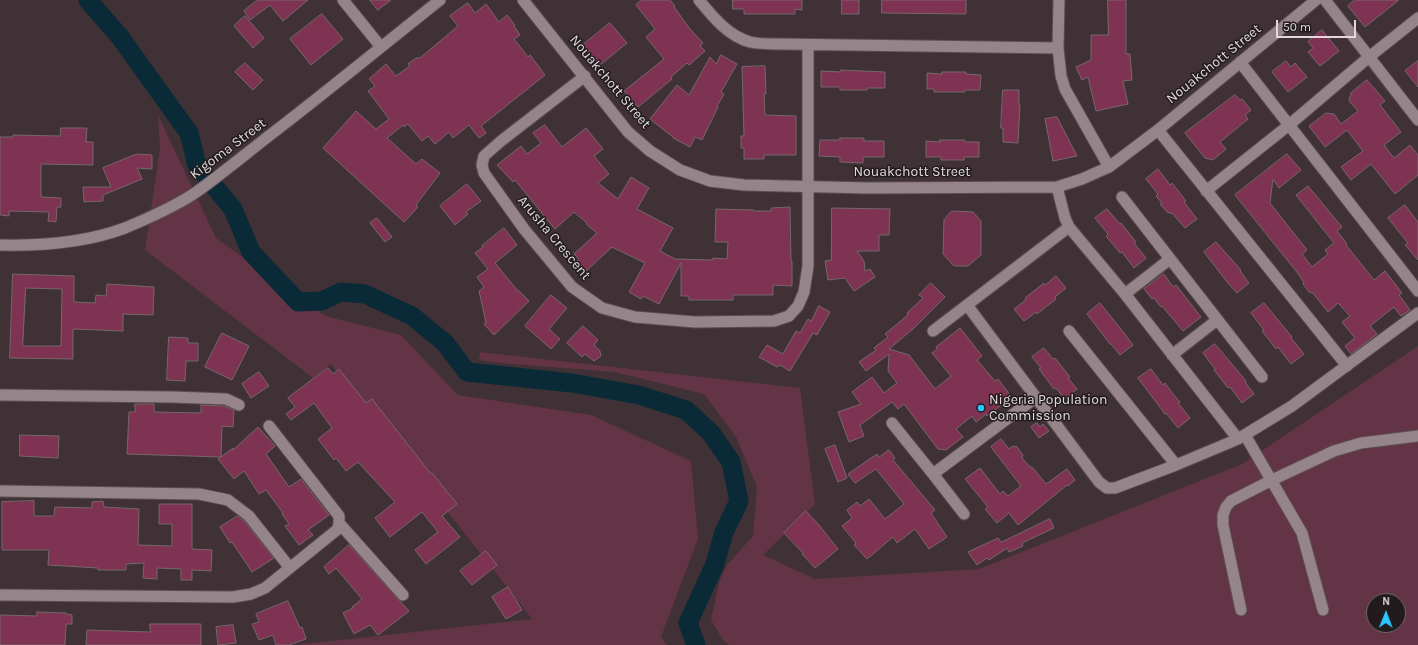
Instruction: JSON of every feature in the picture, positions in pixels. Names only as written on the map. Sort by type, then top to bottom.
[{"type":"street","points":[[343,0],[381,47]]},
{"type":"street","name":"Kigoma Street","points":[[0,245],[30,246],[70,242],[96,237],[124,228],[160,213],[195,193],[303,110],[440,0]]},
{"type":"street","name":"Nouakchott Street","points":[[523,0],[585,76],[628,132],[650,151],[680,170],[710,181],[744,185],[867,188],[1057,187],[1082,180],[1109,167],[1158,130],[1316,0]]},
{"type":"street","points":[[699,0],[708,12],[728,32],[738,38],[751,42],[808,45],[1058,48]]},
{"type":"street","points":[[1058,0],[1058,48],[1061,76],[1065,89],[1109,167]]},
{"type":"street","points":[[1325,0],[1418,120]]},
{"type":"street","points":[[1206,191],[1289,125],[1369,57],[1418,18]]},
{"type":"street","name":"Arusha Crescent","points":[[585,76],[501,141],[484,156],[482,165],[484,173],[524,229],[572,287],[602,308],[635,317],[695,322],[774,321],[789,316],[798,306],[804,292],[808,266],[808,45]]},
{"type":"street","points":[[1240,62],[1418,291]]},
{"type":"street","points":[[1158,130],[1347,366]]},
{"type":"street","points":[[1057,187],[1064,218],[1069,227],[1241,437],[1272,480],[1302,533],[1323,610]]},
{"type":"street","points":[[1122,197],[1262,377]]},
{"type":"street","points":[[933,331],[1069,227]]},
{"type":"street","points":[[1125,294],[1170,259]]},
{"type":"street","points":[[967,305],[1099,482],[1107,488],[1115,488],[1176,465],[1241,437],[1292,406],[1418,313]]},
{"type":"street","points":[[1172,354],[1218,320]]},
{"type":"street","points":[[1069,331],[1176,465]]},
{"type":"street","points":[[0,395],[226,399],[239,405]]},
{"type":"street","points":[[933,474],[1035,398]]},
{"type":"street","points":[[892,423],[964,514]]},
{"type":"street","points":[[0,595],[233,597],[251,594],[266,588],[338,529],[339,523],[338,516],[269,426]]},
{"type":"street","points":[[1242,610],[1223,525],[1223,516],[1226,506],[1231,501],[1334,451],[1387,439],[1418,436]]},
{"type":"street","points":[[0,491],[199,494],[228,500],[249,516],[290,568]]},
{"type":"street","points":[[339,523],[404,595]]},
{"type":"shaded area","points":[[158,115],[216,238],[325,316],[401,335],[458,395],[591,415],[691,461],[698,539],[661,637],[667,645],[295,645],[532,619],[331,364],[313,378],[145,250],[160,148]]},
{"type":"shaded area","points":[[1418,346],[1418,645],[729,645],[723,640],[711,620],[719,583],[727,565],[753,536],[757,487],[736,437],[704,394],[615,372],[499,363],[479,360],[480,352],[800,388],[815,504],[763,555],[815,579],[979,569],[1242,464]]},
{"type":"building","points":[[258,0],[308,0],[283,21],[270,5],[250,20],[244,11]]},
{"type":"building","points":[[370,0],[391,0],[378,10]]},
{"type":"building","points":[[642,0],[670,0],[690,29],[703,43],[700,46],[705,51],[689,65],[687,63],[671,77],[672,79],[638,107],[624,91],[664,59],[646,37],[655,29],[636,5]]},
{"type":"building","points":[[733,0],[802,0],[802,10],[795,9],[795,14],[744,14],[744,9],[733,9]]},
{"type":"building","points":[[842,0],[859,0],[859,14],[842,14]]},
{"type":"building","points":[[882,0],[966,0],[966,14],[882,13]]},
{"type":"building","points":[[1108,0],[1126,0],[1126,54],[1130,54],[1132,80],[1123,81],[1128,104],[1096,111],[1088,77],[1082,80],[1076,67],[1091,60],[1091,35],[1108,35]]},
{"type":"building","points":[[1355,0],[1399,0],[1365,27],[1348,6]]},
{"type":"building","points":[[468,3],[475,13],[486,4],[499,22],[507,15],[515,25],[514,26],[520,35],[514,39],[528,57],[530,55],[545,75],[481,126],[486,133],[479,138],[469,125],[453,138],[449,132],[435,144],[428,136],[422,141],[408,124],[404,127],[403,125],[387,138],[416,164],[422,159],[440,173],[416,205],[418,207],[404,222],[323,148],[356,111],[376,129],[389,119],[368,91],[375,86],[369,79],[386,64],[396,76],[410,66],[408,64],[416,58],[420,58],[458,26],[450,16]]},
{"type":"building","points":[[322,14],[343,39],[311,65],[290,39]]},
{"type":"building","points":[[245,16],[264,38],[253,48],[234,26]]},
{"type":"building","points":[[610,23],[627,43],[600,65],[583,45]]},
{"type":"building","points":[[1322,30],[1339,51],[1320,66],[1308,52],[1313,48],[1308,42]]},
{"type":"building","points":[[721,55],[737,64],[721,92],[724,94],[702,140],[695,137],[690,147],[673,138],[650,119],[677,85],[689,95],[710,57],[716,64]]},
{"type":"building","points":[[1286,61],[1291,67],[1295,63],[1307,77],[1288,92],[1272,72]]},
{"type":"building","points":[[1418,61],[1418,87],[1405,71]]},
{"type":"building","points":[[245,63],[263,80],[253,90],[235,72]]},
{"type":"building","points":[[765,66],[765,115],[796,116],[796,155],[764,155],[764,159],[744,159],[744,148],[741,148],[741,136],[744,136],[742,67]]},
{"type":"building","points":[[841,70],[885,72],[885,88],[840,90],[840,87],[821,87],[821,71],[841,72]]},
{"type":"building","points":[[942,72],[966,72],[966,74],[981,75],[980,90],[965,90],[965,92],[934,92],[934,89],[927,89],[927,73],[942,74]]},
{"type":"building","points":[[1367,80],[1385,101],[1380,105],[1401,132],[1384,145],[1394,158],[1410,145],[1418,155],[1418,175],[1395,194],[1371,164],[1351,180],[1341,167],[1363,151],[1347,130],[1325,147],[1309,126],[1326,113],[1334,114],[1341,124],[1358,111],[1349,101],[1351,93]]},
{"type":"building","points":[[1003,90],[1019,90],[1020,105],[1018,143],[1003,142],[1003,128],[1001,128]]},
{"type":"building","points":[[1235,95],[1240,100],[1242,99],[1251,110],[1245,115],[1248,119],[1220,142],[1226,149],[1213,160],[1205,158],[1185,133]]},
{"type":"building","points":[[1057,117],[1077,156],[1053,161],[1045,119]]},
{"type":"building","points":[[545,125],[562,147],[586,128],[603,149],[594,156],[609,174],[598,183],[618,199],[631,177],[649,188],[637,209],[673,228],[660,251],[675,259],[727,259],[728,242],[715,242],[716,209],[771,211],[771,208],[790,207],[792,286],[773,285],[773,295],[733,295],[733,300],[689,300],[689,296],[681,296],[681,263],[659,304],[643,296],[641,299],[629,292],[645,263],[612,247],[586,271],[577,261],[579,259],[574,254],[597,233],[574,212],[555,229],[515,180],[513,182],[497,165],[521,146],[527,154],[541,143],[533,133]]},
{"type":"building","points":[[61,128],[87,128],[86,142],[93,142],[93,165],[41,164],[41,197],[61,198],[61,207],[57,207],[56,222],[48,221],[49,212],[9,211],[9,216],[0,215],[0,137],[13,137],[13,135],[60,136]]},
{"type":"building","points":[[840,138],[864,138],[864,141],[884,141],[884,157],[863,157],[863,163],[840,162],[840,157],[819,156],[820,140],[840,140]]},
{"type":"building","points":[[940,140],[965,140],[965,142],[979,142],[979,157],[964,157],[964,160],[941,160],[941,157],[926,157],[926,141],[940,142]]},
{"type":"building","points":[[137,154],[152,155],[152,169],[137,168],[142,179],[103,195],[103,201],[84,202],[83,187],[111,187],[103,168]]},
{"type":"building","points":[[1287,154],[1301,170],[1279,188],[1273,179],[1270,203],[1307,250],[1302,254],[1312,267],[1328,254],[1325,250],[1334,243],[1296,195],[1308,186],[1342,227],[1337,231],[1347,244],[1346,245],[1374,280],[1385,271],[1402,293],[1399,295],[1410,310],[1401,316],[1394,307],[1370,326],[1377,334],[1351,354],[1345,346],[1355,338],[1342,322],[1350,316],[1338,303],[1328,312],[1312,292],[1310,293],[1303,284],[1304,283],[1300,276],[1235,195]]},
{"type":"building","points":[[1158,169],[1170,185],[1172,183],[1186,201],[1184,202],[1197,219],[1185,228],[1172,213],[1168,213],[1160,204],[1162,203],[1156,196],[1158,194],[1146,179]]},
{"type":"building","points":[[467,184],[481,201],[466,212],[468,214],[455,225],[440,206]]},
{"type":"building","points":[[1405,205],[1418,222],[1418,260],[1405,245],[1408,243],[1388,218]]},
{"type":"building","points":[[832,208],[890,209],[889,235],[879,235],[879,251],[857,251],[864,261],[865,271],[870,269],[875,277],[854,291],[845,278],[828,280],[825,261],[831,260]]},
{"type":"building","points":[[1107,209],[1120,224],[1121,223],[1146,258],[1134,268],[1122,252],[1120,253],[1106,236],[1108,234],[1095,218]]},
{"type":"building","points":[[952,211],[973,212],[981,221],[981,255],[968,266],[954,266],[943,254],[944,220]]},
{"type":"building","points":[[377,218],[392,237],[385,242],[370,223]]},
{"type":"building","points":[[504,228],[517,245],[495,263],[518,291],[529,301],[494,335],[484,324],[486,323],[479,291],[484,287],[477,277],[488,269],[475,253]]},
{"type":"building","points":[[1216,242],[1241,270],[1240,271],[1249,283],[1237,293],[1204,252]]},
{"type":"building","points":[[13,274],[74,276],[74,302],[95,303],[96,295],[106,296],[107,284],[154,287],[153,315],[123,314],[123,331],[73,329],[73,359],[10,358]],"holes":[[[26,288],[62,289],[61,346],[23,346]]]},
{"type":"building","points":[[1164,274],[1173,287],[1176,285],[1201,317],[1183,331],[1162,306],[1161,307],[1154,298],[1152,299],[1144,289]]},
{"type":"building","points":[[1056,276],[1066,288],[1055,297],[1056,299],[1037,314],[1036,312],[1024,321],[1014,309],[1044,283],[1045,285]]},
{"type":"building","points":[[931,283],[945,297],[914,328],[889,349],[909,355],[935,389],[951,376],[932,353],[937,349],[936,347],[960,328],[982,356],[977,360],[995,381],[998,379],[1010,395],[1003,400],[1005,402],[987,416],[986,414],[976,422],[972,416],[956,429],[963,437],[946,450],[938,449],[904,404],[898,409],[892,402],[860,425],[864,436],[849,442],[838,412],[861,404],[852,392],[872,377],[884,393],[897,383],[888,371],[889,354],[866,371],[859,362],[876,350],[874,348],[888,337],[885,334],[908,315],[907,313],[923,298],[919,295]]},
{"type":"building","points":[[551,295],[567,308],[549,329],[560,339],[551,349],[525,326]]},
{"type":"building","points":[[1100,303],[1133,345],[1120,355],[1087,314]]},
{"type":"building","points":[[1264,303],[1304,354],[1291,364],[1278,347],[1276,349],[1262,331],[1264,330],[1251,313]]},
{"type":"building","points":[[819,306],[830,312],[817,335],[813,333],[790,371],[780,365],[777,367],[759,357],[767,345],[783,354],[796,331],[800,333],[808,319],[811,321]]},
{"type":"building","points":[[583,326],[598,340],[594,345],[600,351],[601,356],[594,361],[585,354],[582,357],[567,343]]},
{"type":"building","points":[[222,333],[249,346],[232,380],[205,367]]},
{"type":"building","points":[[169,337],[188,338],[188,343],[198,343],[198,361],[186,361],[185,381],[167,380]]},
{"type":"building","points":[[1215,344],[1246,381],[1245,382],[1254,394],[1242,403],[1230,387],[1228,388],[1203,353]]},
{"type":"building","points":[[1044,348],[1053,359],[1055,358],[1070,377],[1068,378],[1077,389],[1065,399],[1056,388],[1054,389],[1032,357]]},
{"type":"building","points":[[328,368],[333,374],[339,369],[366,403],[372,399],[431,474],[432,473],[457,504],[442,516],[460,537],[426,564],[415,550],[438,532],[422,512],[390,537],[375,518],[395,502],[358,462],[346,471],[336,458],[334,460],[318,439],[332,428],[314,403],[291,420],[286,414],[295,407],[288,398]]},
{"type":"building","points":[[1151,369],[1163,385],[1165,383],[1190,418],[1178,428],[1166,413],[1165,414],[1138,378]]},
{"type":"building","points":[[259,372],[269,386],[251,398],[242,384]]},
{"type":"building","points":[[135,404],[154,404],[154,412],[201,413],[201,405],[224,406],[234,410],[233,427],[222,426],[221,457],[127,454],[129,412],[135,412]]},
{"type":"building","points":[[1037,423],[1040,427],[1043,424],[1049,431],[1039,438],[1031,427]]},
{"type":"building","points":[[258,427],[275,446],[266,454],[289,487],[301,479],[329,515],[308,530],[313,535],[299,545],[285,526],[289,524],[282,514],[283,513],[266,490],[259,494],[244,471],[234,479],[218,459],[233,448],[233,450]]},
{"type":"building","points":[[20,435],[59,436],[58,458],[20,456]]},
{"type":"building","points":[[1001,439],[1009,449],[1013,446],[1017,447],[1023,455],[1022,458],[1029,466],[1033,468],[1046,484],[1067,469],[1075,480],[1018,525],[1009,513],[997,523],[985,509],[988,507],[965,479],[980,468],[1000,494],[1003,491],[1008,496],[1021,486],[991,447]]},
{"type":"building","points":[[835,445],[847,478],[838,482],[825,449]]},
{"type":"building","points":[[889,450],[895,458],[893,460],[935,510],[931,513],[947,537],[929,549],[915,529],[897,543],[893,537],[867,559],[854,545],[856,543],[842,526],[852,518],[847,510],[857,502],[860,506],[869,499],[885,519],[904,504],[876,469],[855,483],[848,474],[877,454],[879,457]]},
{"type":"building","points":[[34,501],[34,516],[54,516],[55,507],[92,508],[92,502],[103,501],[104,507],[139,509],[138,545],[172,546],[172,524],[159,524],[159,504],[192,504],[192,549],[212,550],[211,571],[192,570],[192,580],[181,580],[181,569],[157,568],[157,579],[143,578],[144,563],[126,564],[126,570],[98,570],[98,568],[48,565],[49,550],[2,550],[2,502]]},
{"type":"building","points":[[806,511],[838,549],[815,568],[784,533]]},
{"type":"building","points":[[238,516],[244,521],[274,558],[252,572],[220,527]]},
{"type":"building","points":[[1050,519],[1054,528],[1022,543],[1023,546],[1009,552],[1007,548],[989,560],[987,558],[977,565],[968,552],[998,538],[1001,542]]},
{"type":"building","points":[[349,545],[409,611],[378,635],[370,625],[354,634],[343,613],[353,608],[352,607],[362,599],[336,568],[329,574],[324,567]]},
{"type":"building","points":[[486,551],[497,565],[472,585],[460,571]]},
{"type":"building","points":[[508,587],[522,610],[506,619],[492,597]]},
{"type":"building","points":[[288,601],[300,628],[302,627],[306,639],[289,645],[276,645],[273,635],[259,640],[252,624],[259,622],[256,614]]},
{"type":"building","points":[[37,612],[66,613],[72,615],[72,624],[66,624],[65,645],[0,645],[0,615],[37,616]]},
{"type":"building","points":[[150,624],[201,624],[201,645],[86,645],[87,630],[150,632]]},
{"type":"building","points":[[233,625],[236,643],[218,645],[216,627]]},
{"type":"waterway","points":[[88,0],[120,37],[189,133],[197,165],[233,209],[251,252],[298,302],[322,301],[341,292],[365,294],[412,316],[445,343],[467,372],[572,383],[639,395],[686,410],[711,433],[731,462],[739,501],[724,532],[715,564],[688,623],[696,645]]},
{"type":"place","name":"Nigeria Population Commission","points":[[981,408]]}]
